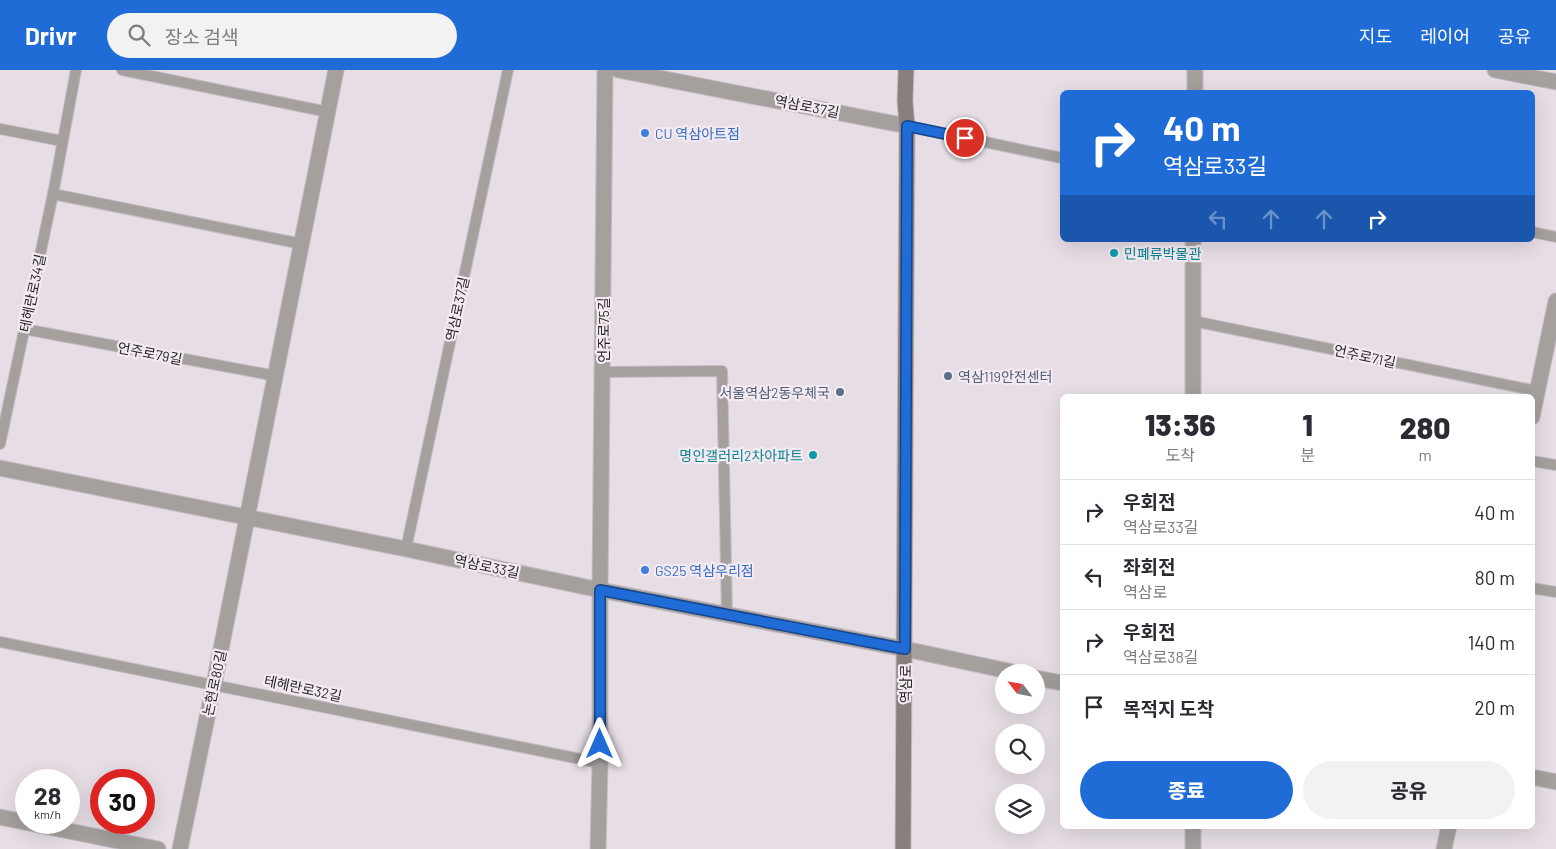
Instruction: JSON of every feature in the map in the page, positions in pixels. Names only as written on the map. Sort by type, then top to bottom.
[{"type":"main road","name":"역삼로","points":[[904,849],[906,70]]},
{"type":"street","points":[[0,468],[247,517],[336,70]]},
{"type":"street","name":"언주로75길","points":[[598,849],[605,70]]},
{"type":"street","name":"역삼로37길","points":[[618,70],[907,126]]},
{"type":"street","points":[[1195,70],[1195,90]]},
{"type":"street","points":[[1495,70],[1556,82]]},
{"type":"street","points":[[1193,242],[1194,394]]},
{"type":"street","points":[[1535,401],[1553,330],[1556,301]]},
{"type":"street","name":"역삼로33길","points":[[247,517],[600,590],[995,668]]},
{"type":"street","name":"논현로80길","points":[[180,849],[247,517]]},
{"type":"street","points":[[1045,680],[1060,683]]},
{"type":"street","points":[[1535,778],[1556,782]]},
{"type":"street","points":[[0,817],[158,849]]},
{"type":"street","points":[[1193,829],[1193,849]]},
{"type":"street","points":[[1444,849],[1448,829]]},
{"type":"lane","name":"테헤란로34길","points":[[0,444],[53,194],[76,70]]},
{"type":"lane","points":[[122,70],[328,112]]},
{"type":"lane","name":"역삼로37길","points":[[406,549],[508,70]]},
{"type":"lane","points":[[907,126],[1060,158]]},
{"type":"lane","points":[[0,129],[62,141]]},
{"type":"lane","points":[[53,194],[302,244]]},
{"type":"lane","points":[[1535,233],[1556,237]]},
{"type":"lane","name":"언주로71길","points":[[1193,321],[1537,391]]},
{"type":"lane","name":"언주로79길","points":[[24,329],[276,376]]},
{"type":"lane","points":[[602,372],[722,371],[727,614]]},
{"type":"lane","points":[[1535,462],[1556,465]]},
{"type":"lane","points":[[1535,588],[1556,592]]},
{"type":"lane","name":"테헤란로32길","points":[[0,642],[600,763]]},
{"type":"place","name":"CU 역삼아트점","points":[[645,133]]},
{"type":"place","name":"민폐류박물관","points":[[1114,253]]},
{"type":"place","name":"역삼119안전센터","points":[[948,376]]},
{"type":"place","name":"서울역삼2동우체국","points":[[840,392]]},
{"type":"place","name":"명인갤러리2차아파트","points":[[813,455]]},
{"type":"place","name":"GS25 역삼우리점","points":[[645,570]]},
{"type":"route","points":[[600,744],[600,590],[905,649],[907,126],[965,138]]}]
